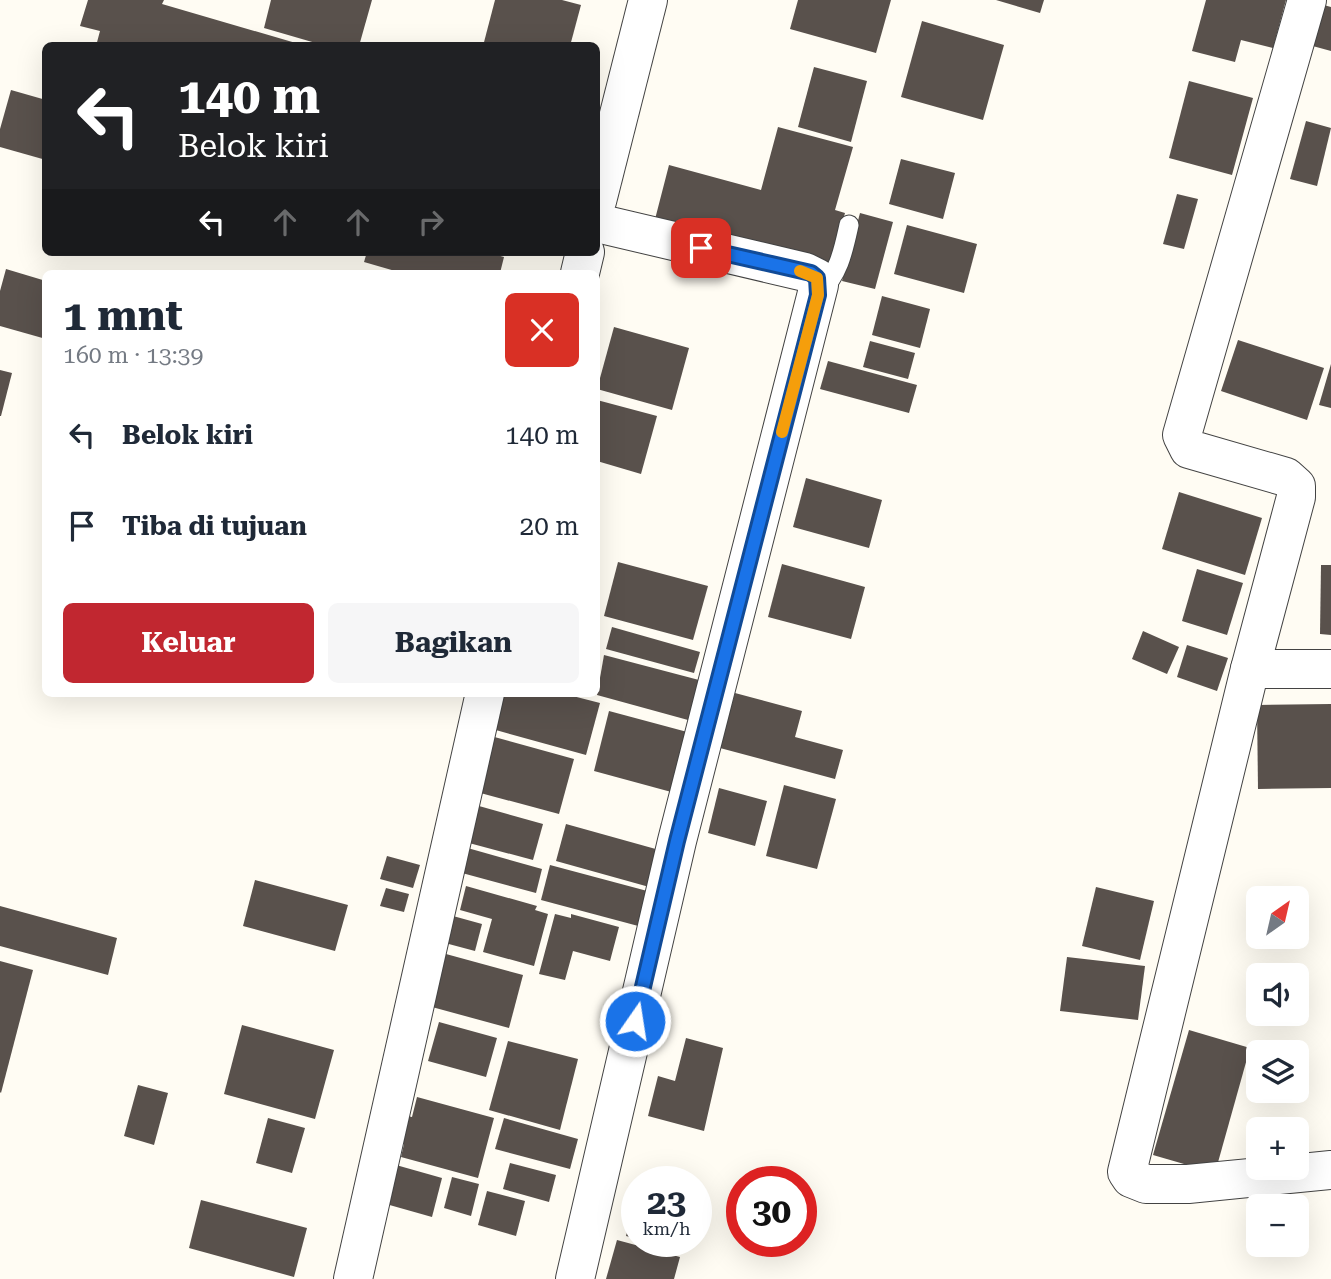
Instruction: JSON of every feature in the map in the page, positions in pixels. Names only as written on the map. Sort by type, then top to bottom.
[{"type":"street","points":[[600,189],[648,0]]},
{"type":"street","points":[[1307,0],[1182,435],[1189,449],[1281,475],[1296,486],[1296,498],[1250,669],[1127,1172],[1131,1178],[1146,1184],[1188,1184],[1331,1170]]},
{"type":"street","points":[[575,1279],[677,841],[818,295],[817,278],[811,273],[600,224]]},
{"type":"street","points":[[1250,669],[1331,669]]},
{"type":"street","points":[[353,1279],[484,697]]},
{"type":"lane","points":[[818,295],[832,280],[841,263],[849,225]]},
{"type":"building","points":[[88,0],[164,0],[162,4],[292,42],[97,42],[100,31],[80,26]]},
{"type":"building","points":[[271,0],[372,0],[360,42],[312,42],[264,28]]},
{"type":"building","points":[[495,0],[562,0],[581,5],[571,42],[484,42]]},
{"type":"building","points":[[798,0],[891,0],[876,53],[790,29]]},
{"type":"building","points":[[996,0],[1044,0],[1040,13]]},
{"type":"building","points":[[1206,0],[1286,0],[1273,48],[1241,40],[1235,62],[1192,51]]},
{"type":"building","points":[[1320,4],[1331,7],[1331,51],[1309,45]]},
{"type":"building","points":[[922,21],[1004,45],[983,120],[901,97]]},
{"type":"building","points":[[814,67],[867,81],[851,142],[798,127]]},
{"type":"building","points":[[1189,81],[1253,98],[1232,175],[1169,158]]},
{"type":"building","points":[[11,90],[42,99],[42,159],[0,147],[0,129]]},
{"type":"building","points":[[1306,121],[1331,128],[1317,186],[1290,179]]},
{"type":"building","points":[[778,127],[853,147],[835,210],[845,213],[828,275],[653,227],[669,165],[761,190]]},
{"type":"building","points":[[901,159],[955,173],[943,219],[889,204]]},
{"type":"building","points":[[1177,194],[1198,199],[1184,249],[1163,244]]},
{"type":"building","points":[[860,213],[893,222],[875,289],[842,281]]},
{"type":"building","points":[[907,225],[977,244],[964,293],[894,274]]},
{"type":"building","points":[[366,256],[504,257],[501,270],[392,270],[364,262]]},
{"type":"building","points":[[6,269],[42,280],[42,338],[0,326],[0,291]]},
{"type":"building","points":[[882,296],[930,309],[920,348],[872,335]]},
{"type":"building","points":[[614,327],[689,348],[672,410],[600,390],[600,378]]},
{"type":"building","points":[[1238,340],[1324,368],[1307,420],[1221,391]]},
{"type":"building","points":[[870,341],[915,353],[908,379],[863,367]]},
{"type":"building","points":[[828,361],[917,385],[909,413],[820,389]]},
{"type":"building","points":[[1331,364],[1331,408],[1319,405]]},
{"type":"building","points":[[0,370],[12,373],[1,416],[0,416]]},
{"type":"building","points":[[600,401],[657,416],[641,474],[600,462]]},
{"type":"building","points":[[806,478],[882,500],[869,548],[793,527]]},
{"type":"building","points":[[1179,492],[1262,518],[1245,575],[1162,549]]},
{"type":"building","points":[[618,562],[708,586],[693,640],[604,616]]},
{"type":"building","points":[[782,564],[865,587],[851,639],[768,617]]},
{"type":"building","points":[[1321,565],[1331,565],[1331,635],[1320,634]]},
{"type":"building","points":[[1197,569],[1243,583],[1227,635],[1182,621]]},
{"type":"building","points":[[612,627],[700,652],[694,673],[606,649]]},
{"type":"building","points":[[1143,631],[1179,647],[1167,674],[1132,659]]},
{"type":"building","points":[[1187,645],[1228,658],[1217,691],[1177,677]]},
{"type":"building","points":[[604,655],[699,680],[688,720],[600,696]]},
{"type":"building","points":[[735,693],[802,711],[795,737],[843,750],[835,779],[720,748]]},
{"type":"building","points":[[493,697],[577,697],[600,703],[586,755],[485,727]]},
{"type":"building","points":[[1331,704],[1331,788],[1258,789],[1257,705]]},
{"type":"building","points":[[609,711],[691,733],[675,793],[594,771]]},
{"type":"building","points":[[487,735],[574,759],[559,814],[473,791]]},
{"type":"building","points":[[784,785],[836,799],[817,869],[766,856]]},
{"type":"building","points":[[719,788],[767,801],[755,846],[708,833]]},
{"type":"building","points":[[479,806],[543,824],[533,860],[469,843]]},
{"type":"building","points":[[566,824],[670,853],[660,890],[556,861]]},
{"type":"building","points":[[457,845],[542,869],[536,893],[451,870]]},
{"type":"building","points":[[387,856],[420,865],[413,888],[380,879]]},
{"type":"building","points":[[550,865],[651,892],[642,927],[541,900]]},
{"type":"building","points":[[255,880],[348,905],[335,951],[243,926]]},
{"type":"building","points":[[466,886],[537,906],[535,910],[548,914],[534,966],[483,952],[492,919],[460,910]]},
{"type":"building","points":[[1096,887],[1154,901],[1140,960],[1082,946]]},
{"type":"building","points":[[386,888],[409,894],[404,912],[380,906]]},
{"type":"building","points":[[0,906],[117,938],[108,975],[0,946]]},
{"type":"building","points":[[555,914],[571,918],[571,914],[619,927],[610,961],[573,951],[565,980],[539,974]]},
{"type":"building","points":[[453,916],[482,924],[475,951],[445,943]]},
{"type":"building","points":[[435,951],[523,975],[509,1028],[421,1004]]},
{"type":"building","points":[[1067,957],[1145,966],[1138,1020],[1060,1011]]},
{"type":"building","points":[[0,961],[33,970],[1,1093],[0,1092]]},
{"type":"building","points":[[439,1022],[497,1038],[486,1077],[428,1061]]},
{"type":"building","points":[[242,1025],[334,1050],[315,1119],[224,1094]]},
{"type":"building","points":[[1189,1030],[1246,1047],[1246,1062],[1215,1173],[1153,1155]]},
{"type":"building","points":[[686,1038],[723,1048],[704,1131],[648,1116],[658,1076],[675,1081]]},
{"type":"building","points":[[508,1041],[578,1059],[560,1130],[489,1110]]},
{"type":"building","points":[[138,1085],[168,1093],[154,1145],[124,1136]]},
{"type":"building","points":[[417,1097],[494,1118],[478,1178],[401,1157],[404,1144],[393,1140],[400,1114],[412,1117]]},
{"type":"building","points":[[268,1118],[305,1128],[292,1173],[256,1163]]},
{"type":"building","points":[[504,1118],[578,1139],[570,1169],[495,1149]]},
{"type":"building","points":[[510,1163],[556,1175],[549,1202],[503,1189]]},
{"type":"building","points":[[396,1165],[442,1178],[432,1217],[386,1204]]},
{"type":"building","points":[[452,1177],[479,1184],[471,1216],[444,1208]]},
{"type":"building","points":[[487,1191],[525,1201],[516,1236],[478,1225]]},
{"type":"building","points":[[201,1200],[307,1228],[294,1277],[189,1248]]},
{"type":"building","points":[[617,1240],[621,1241],[621,1257],[680,1257],[674,1279],[606,1279]]},
{"type":"slow traffic","points":[[782,432],[818,295],[817,278],[811,273],[800,271]]},
{"type":"route","points":[[635,1021],[677,841],[819,285],[817,278],[811,273],[701,248]]}]
